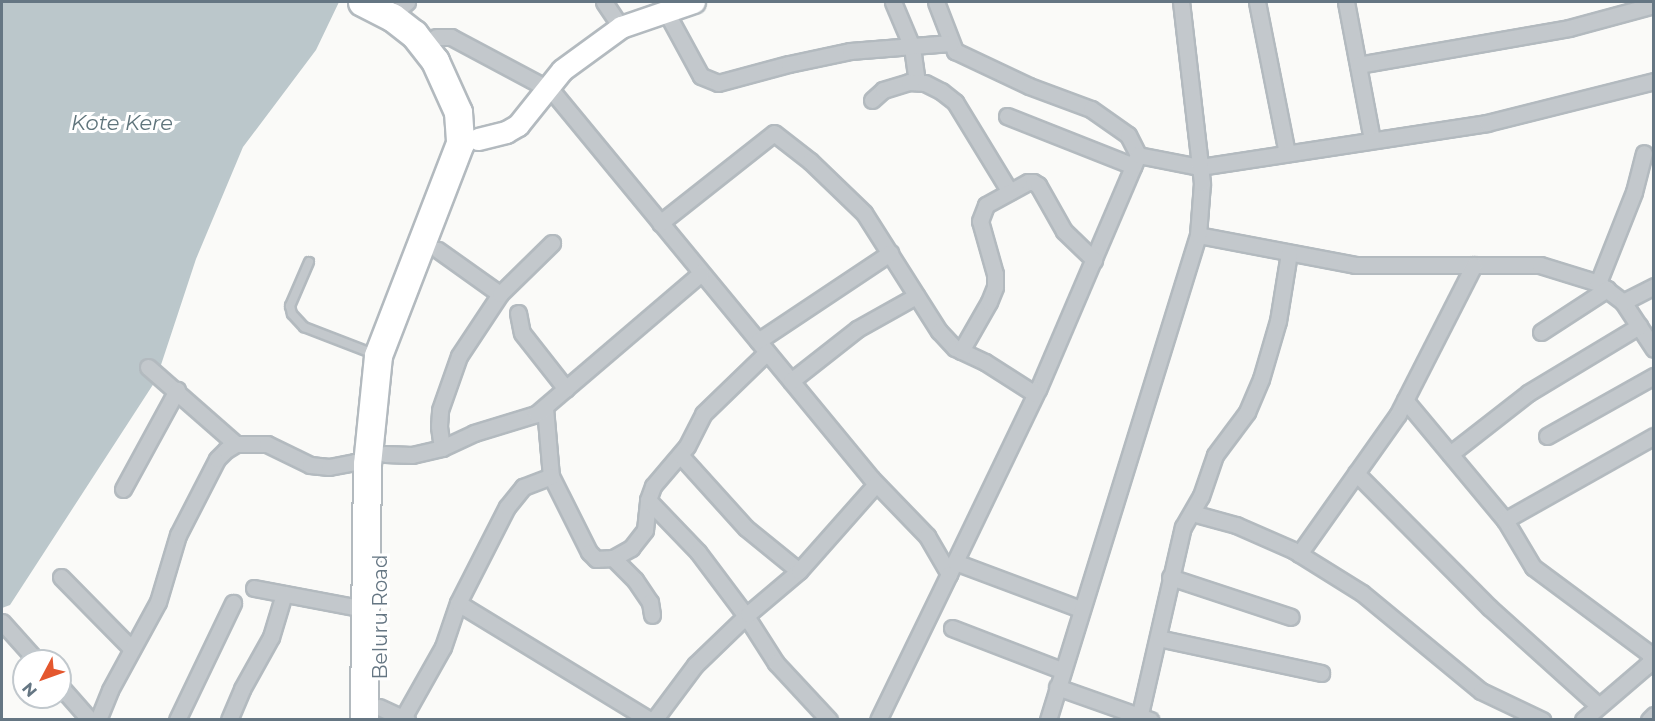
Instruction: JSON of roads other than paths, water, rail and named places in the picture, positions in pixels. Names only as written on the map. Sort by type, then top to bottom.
[{"type":"highway","points":[[362,2],[392,16],[426,49],[450,90],[460,128],[456,159],[396,304],[378,356],[376,459],[363,609],[386,717]]},
{"type":"highway","points":[[376,459],[396,360],[410,316],[477,156],[478,139],[477,118],[468,94],[436,37],[400,3]]},
{"type":"highway","name":"Beluru Road","points":[[376,459],[381,515],[386,717]]},
{"type":"street","points":[[604,2],[621,27]]},
{"type":"street","points":[[478,139],[518,125],[546,88],[590,47],[621,27],[665,10],[694,2]]},
{"type":"street","points":[[893,2],[912,47],[917,82]]},
{"type":"street","points":[[878,720],[1035,394],[1136,161],[1128,135],[1091,109],[1029,86],[963,56],[951,43],[936,2]]},
{"type":"street","points":[[1048,720],[1061,670],[1198,235],[1202,183],[1180,2]]},
{"type":"street","points":[[1257,2],[1287,153]]},
{"type":"street","points":[[1346,2],[1372,140]]},
{"type":"street","points":[[1358,66],[1569,28],[1653,4]]},
{"type":"street","points":[[665,10],[701,76],[718,83],[850,51],[951,43]]},
{"type":"street","points":[[436,37],[451,37],[552,91],[876,483],[927,536],[952,568],[1081,609]]},
{"type":"street","points":[[1007,116],[1136,161],[1200,167],[1487,123],[1653,81]]},
{"type":"street","points":[[872,100],[883,90],[909,82],[925,83],[941,91],[955,102],[1010,192]]},
{"type":"street","points":[[660,223],[774,133],[810,161],[864,213],[939,331],[961,351],[985,362],[1035,394]]},
{"type":"street","points":[[1540,332],[1602,286],[1634,192],[1644,153]]},
{"type":"street","points":[[961,351],[989,302],[994,287],[995,274],[980,221],[981,213],[986,205],[1028,182],[1038,185],[1064,231],[1094,260]]},
{"type":"street","points":[[1198,235],[1237,240],[1288,253],[1355,265],[1540,265],[1602,286],[1623,302],[1653,349]]},
{"type":"street","points":[[442,448],[439,426],[440,410],[459,356],[501,294],[552,243]]},
{"type":"street","points":[[438,250],[501,294]]},
{"type":"street","points":[[545,408],[551,476],[589,552],[596,559],[614,558],[631,548],[645,530],[648,500],[653,486],[687,446],[703,414],[763,347],[890,253]]},
{"type":"street","points":[[1057,687],[1145,717],[1170,577],[1183,527],[1201,496],[1215,455],[1246,412],[1261,379],[1278,321],[1288,253]]},
{"type":"street","points":[[1299,554],[1405,400],[1474,265]]},
{"type":"street","points":[[98,720],[110,690],[158,602],[178,535],[217,459],[236,444],[267,444],[310,465],[329,467],[412,455],[442,448],[474,433],[536,414],[701,273]]},
{"type":"street","points":[[1623,302],[1653,286]]},
{"type":"street","points":[[791,381],[857,329],[916,296]]},
{"type":"street","points":[[518,313],[522,333],[566,389]]},
{"type":"street","points":[[1450,454],[1528,393],[1639,327]]},
{"type":"street","points":[[148,367],[236,444]]},
{"type":"street","points":[[1547,436],[1653,376]]},
{"type":"street","points":[[123,489],[177,390]]},
{"type":"street","points":[[1405,400],[1505,520],[1533,567],[1649,653],[1651,661],[1583,720]]},
{"type":"street","points":[[1505,520],[1653,436]]},
{"type":"street","points":[[680,455],[740,522],[799,571]]},
{"type":"street","points":[[1356,473],[1489,607],[1598,705]]},
{"type":"street","points":[[386,717],[443,647],[458,603],[507,507],[523,487],[551,476]]},
{"type":"street","points":[[458,603],[652,720],[695,665],[746,616],[799,571],[876,483]]},
{"type":"street","points":[[648,500],[698,552],[746,616],[776,663],[829,720]]},
{"type":"street","points":[[1192,513],[1236,525],[1299,554],[1362,593],[1481,691],[1542,720]]},
{"type":"street","points":[[614,558],[650,602],[652,615]]},
{"type":"street","points":[[61,577],[132,649]]},
{"type":"street","points":[[1170,577],[1291,617]]},
{"type":"street","points":[[254,588],[363,609]]},
{"type":"street","points":[[229,720],[242,688],[272,637],[284,594]]},
{"type":"street","points":[[177,720],[233,603]]},
{"type":"street","points":[[2,622],[26,649]]},
{"type":"street","points":[[952,628],[1061,670]]},
{"type":"street","points":[[1158,639],[1321,673]]},
{"type":"street","points":[[72,700],[90,720]]},
{"type":"street","points":[[1649,720],[1653,715]]},
{"type":"lane","points":[[309,262],[290,306],[297,321],[378,356]]},
{"type":"water","name":"Kote Kere","points":[[2,2],[339,2],[316,50],[243,147],[196,259],[156,380],[10,605],[2,608]]}]
